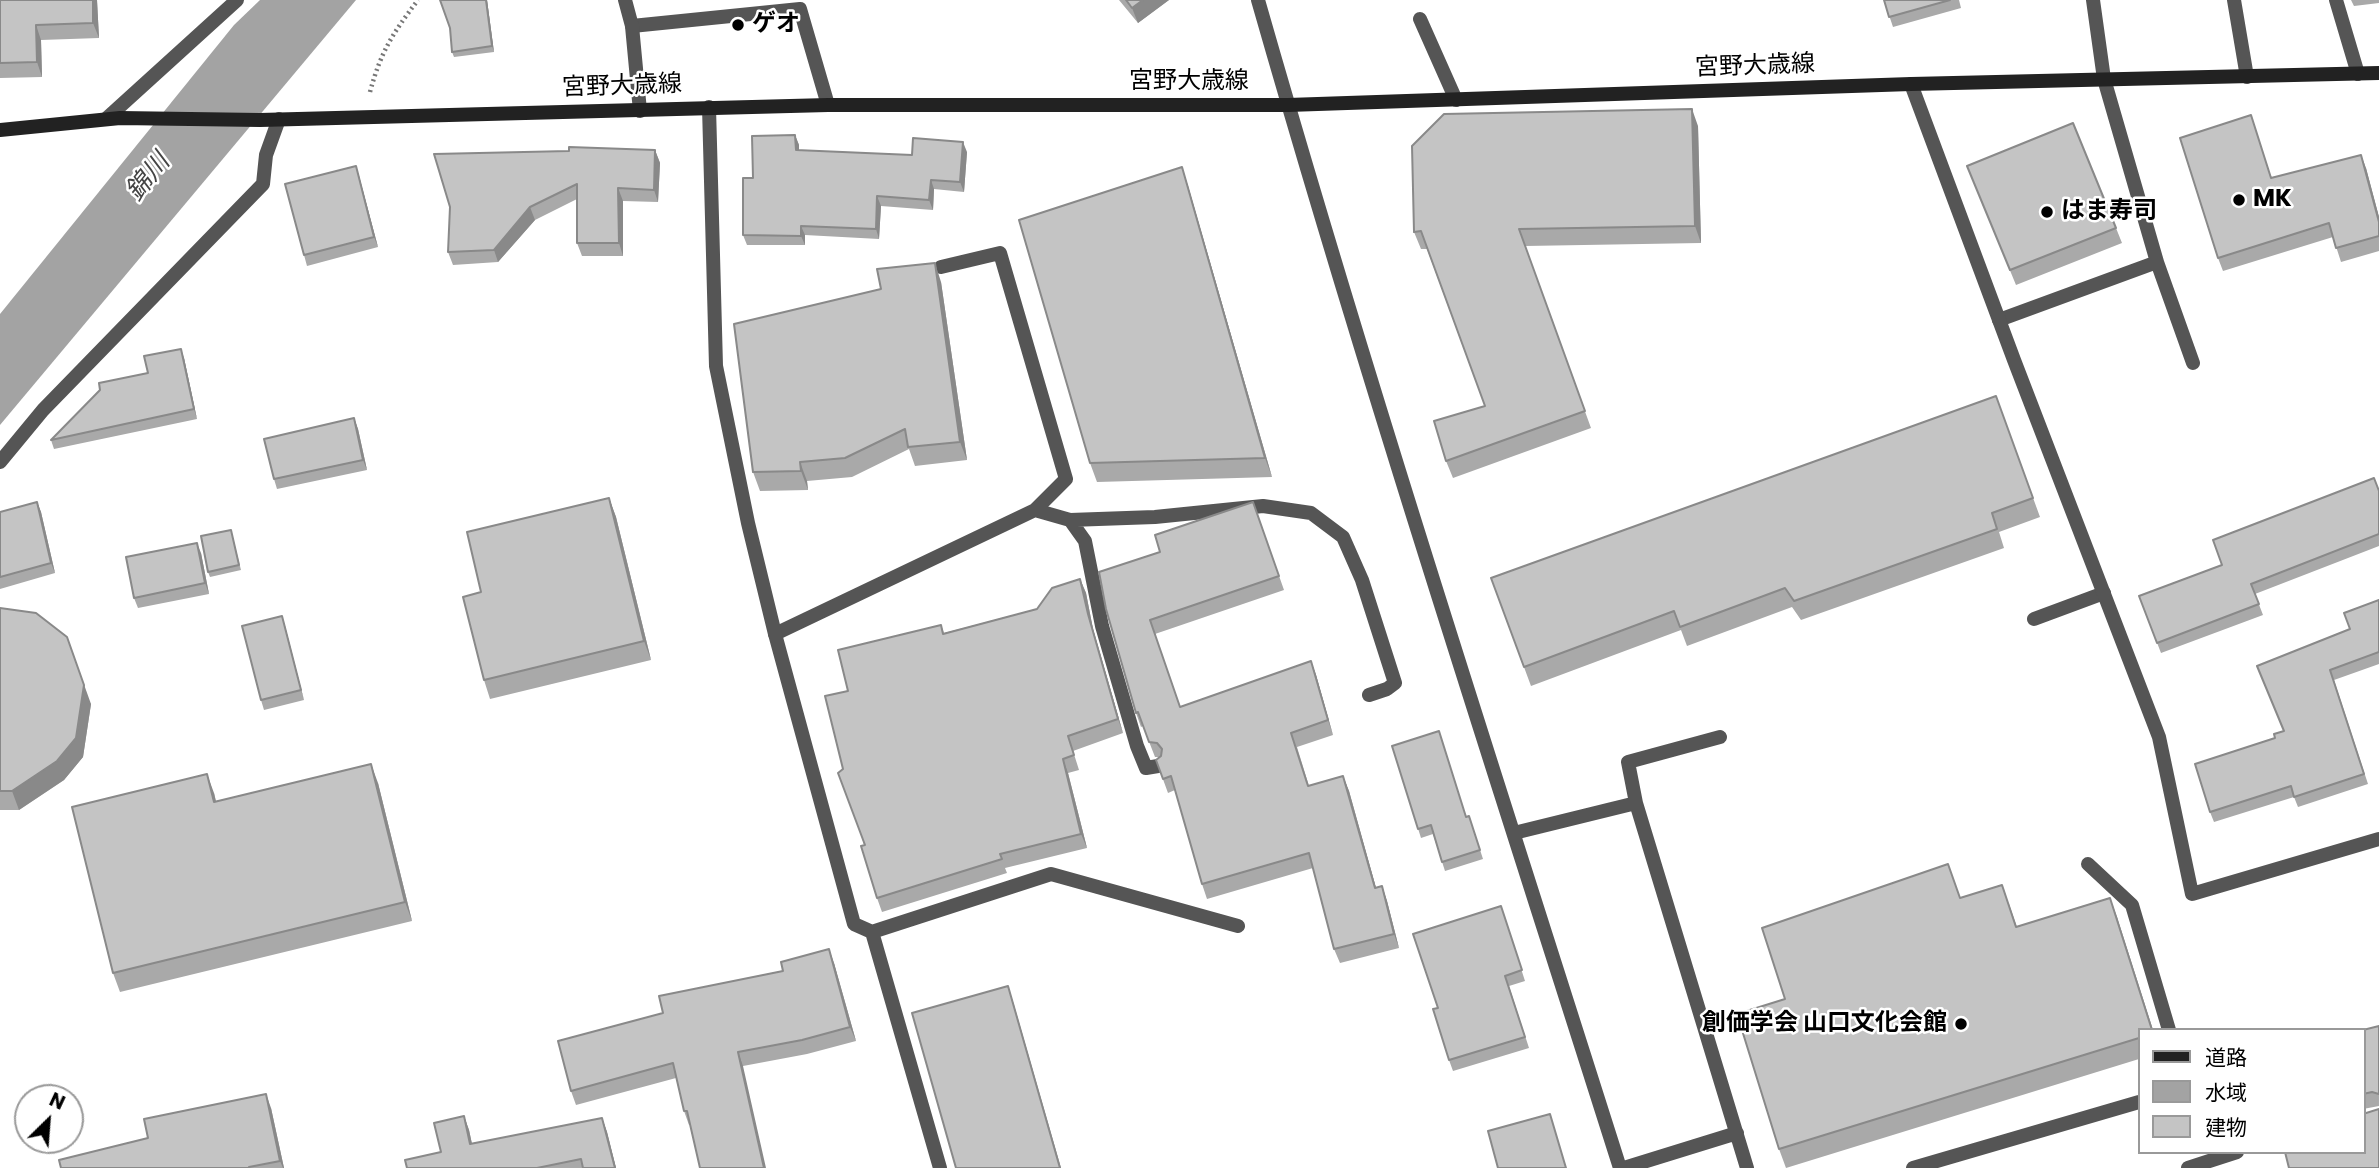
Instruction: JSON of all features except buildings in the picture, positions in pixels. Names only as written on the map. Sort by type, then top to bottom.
[{"type":"main road","name":"宮野大歳線","points":[[0,130],[113,119],[260,120],[828,105],[1288,105],[1911,84],[2379,73]]},
{"type":"street","points":[[113,119],[237,0]]},
{"type":"street","points":[[625,0],[632,26],[640,111]]},
{"type":"street","points":[[1258,0],[1288,105],[1514,833],[1622,1168],[1737,1133]]},
{"type":"street","points":[[2093,0],[2104,79],[2157,262],[2193,363]]},
{"type":"street","points":[[2234,0],[2246,77]]},
{"type":"street","points":[[2336,0],[2358,74]]},
{"type":"street","points":[[632,26],[800,9],[828,105]]},
{"type":"street","points":[[1420,19],[1456,100]]},
{"type":"street","points":[[1911,84],[2159,737],[2192,894],[2379,839]]},
{"type":"street","points":[[709,107],[716,366],[748,523],[775,634],[854,924],[872,932],[1051,874],[1238,926]]},
{"type":"street","points":[[0,461],[43,410],[263,184],[266,155],[279,119]]},
{"type":"street","points":[[775,634],[795,627],[1035,510],[1066,479],[1000,253],[941,267]]},
{"type":"street","points":[[1999,320],[2157,262]]},
{"type":"street","points":[[1035,510],[1070,520],[1155,516],[1263,506],[1311,513],[1343,537],[1362,580],[1395,683],[1369,695]]},
{"type":"street","points":[[1070,520],[1085,541],[1102,625],[1137,746],[1146,768],[1158,766]]},
{"type":"street","points":[[2035,620],[2104,593]]},
{"type":"street","points":[[1720,737],[1628,762],[1636,803],[1747,1168]]},
{"type":"street","points":[[1514,833],[1636,803]]},
{"type":"street","points":[[2088,864],[2132,905],[2168,1028]]},
{"type":"street","points":[[872,932],[940,1168]]},
{"type":"street","points":[[1913,1168],[2138,1102]]},
{"type":"street","points":[[2188,1168],[2231,1154]]},
{"type":"path","points":[[370,117],[369,99],[378,61],[391,37],[418,0]]},
{"type":"water","name":"錦川","points":[[260,0],[356,0],[0,425],[0,314],[234,25]]},
{"type":"place","name":"ゲオ","points":[[738,25]]},
{"type":"place","name":"MK","points":[[2239,200]]},
{"type":"place","name":"はま寿司","points":[[2047,212]]},
{"type":"place","name":"創価学会 山口文化会館","points":[[1961,1024]]}]
